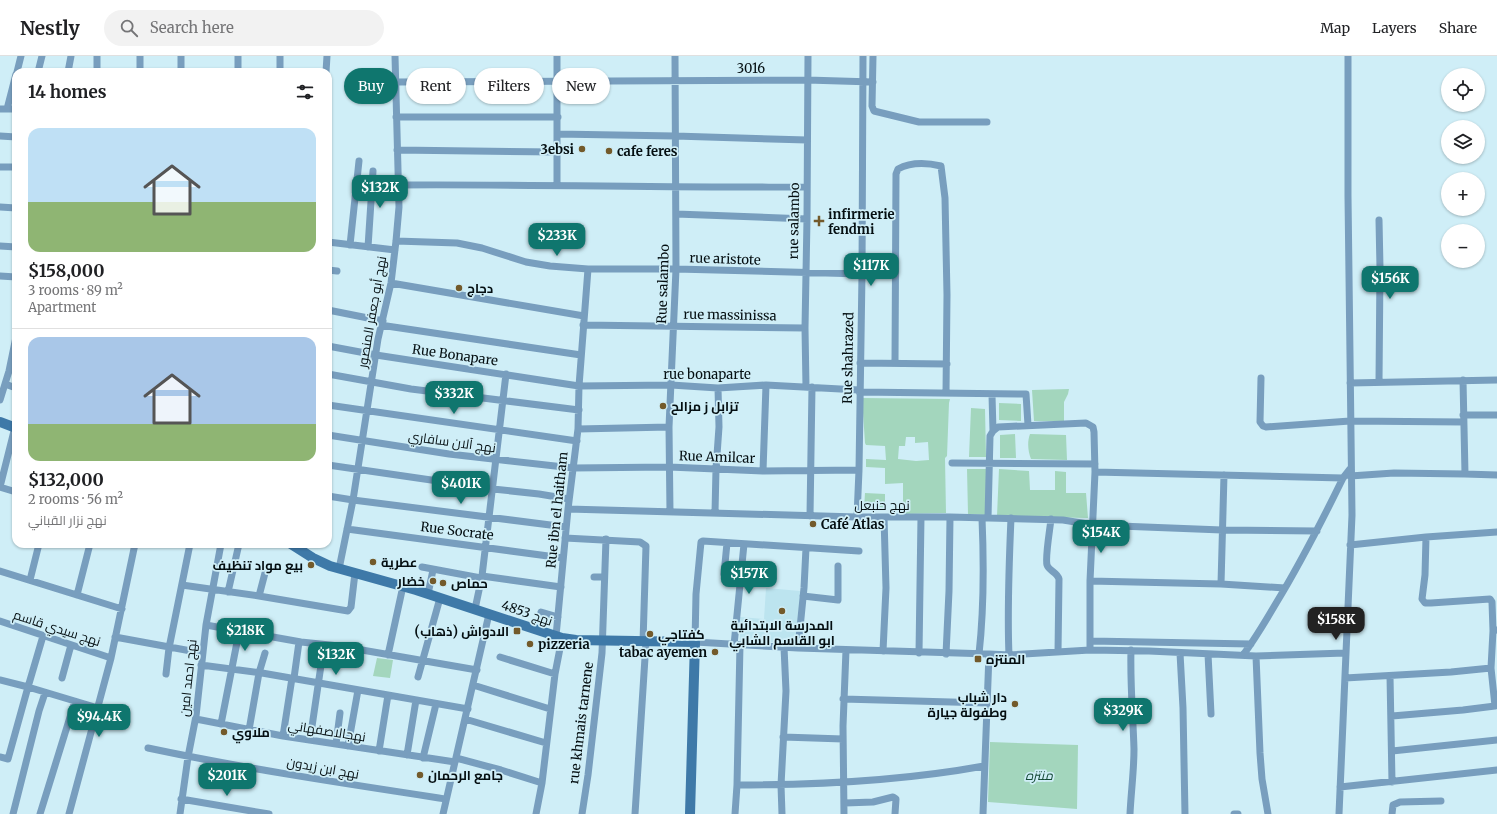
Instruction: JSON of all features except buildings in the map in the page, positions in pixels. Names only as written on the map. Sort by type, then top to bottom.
[{"type":"street","points":[[17,68],[21,56]]},
{"type":"street","points":[[39,68],[42,56]]},
{"type":"street","points":[[69,68],[71,56]]},
{"type":"street","points":[[97,56],[97,68]]},
{"type":"street","points":[[140,56],[140,68]]},
{"type":"street","points":[[181,56],[181,68]]},
{"type":"street","points":[[238,56],[238,68]]},
{"type":"street","points":[[280,56],[280,68]]},
{"type":"street","points":[[326,68],[327,56]]},
{"type":"street","name":"نهج أبو جعفر المنصور","points":[[395,56],[395,68]]},
{"type":"street","points":[[557,56],[557,68]]},
{"type":"street","name":"Rue salambo","points":[[670,512],[669,427],[676,269],[675,56]]},
{"type":"street","name":"rue salambo","points":[[808,56],[805,328],[809,387],[811,471],[810,516]]},
{"type":"street","name":"Rue shahrazed","points":[[857,517],[862,274],[864,56]]},
{"type":"street","points":[[873,56],[872,106],[874,111],[919,122],[987,122]]},
{"type":"street","points":[[1339,814],[1352,515],[1348,474],[1350,383],[1348,56]]},
{"type":"street","name":"3016","points":[[610,81],[808,80],[873,82]]},
{"type":"street","name":"3016","points":[[398,82],[552,81]]},
{"type":"street","points":[[3,109],[12,84]]},
{"type":"street","name":"نهج أبو جعفر المنصور","points":[[339,569],[353,500],[376,355],[391,283],[398,207],[396,104]]},
{"type":"street","points":[[557,185],[558,104]]},
{"type":"street","points":[[396,117],[558,117]]},
{"type":"street","points":[[557,134],[807,140]]},
{"type":"street","points":[[0,136],[12,137]]},
{"type":"street","points":[[397,150],[557,152]]},
{"type":"street","points":[[350,245],[359,160]]},
{"type":"street","points":[[894,362],[896,174],[898,169],[910,164],[941,166],[945,198],[946,393]]},
{"type":"street","points":[[0,167],[12,168]]},
{"type":"street","points":[[368,247],[373,171]]},
{"type":"street","points":[[398,185],[557,185],[676,188],[807,187]]},
{"type":"street","points":[[0,207],[12,208]]},
{"type":"street","points":[[676,214],[807,219]]},
{"type":"street","points":[[1379,220],[1379,381]]},
{"type":"street","name":"rue aristote","points":[[396,241],[457,243],[482,248],[526,262],[550,266],[588,269],[676,269],[862,274]]},
{"type":"street","points":[[332,243],[395,250]]},
{"type":"street","points":[[0,246],[12,247]]},
{"type":"street","name":"Rue ibn el haitham","points":[[536,814],[542,783],[559,637],[558,617],[566,527],[578,429],[579,386],[588,269]]},
{"type":"street","points":[[332,270],[337,271]]},
{"type":"street","points":[[0,276],[12,277]]},
{"type":"street","points":[[391,283],[584,316]]},
{"type":"street","points":[[332,311],[382,323],[581,355]]},
{"type":"street","name":"rue massinissa","points":[[583,325],[805,328]]},
{"type":"street","name":"Rue Bonapare","points":[[332,347],[376,355],[579,386]]},
{"type":"street","points":[[0,400],[12,354]]},
{"type":"street","points":[[860,363],[894,362],[947,364]]},
{"type":"street","points":[[475,609],[482,577],[486,547],[506,374]]},
{"type":"street","points":[[332,375],[410,389],[579,410]]},
{"type":"street","points":[[1261,378],[1260,422],[1264,427],[1350,421],[1463,418],[1497,415]]},
{"type":"street","points":[[1463,380],[1465,474]]},
{"type":"street","points":[[1350,383],[1379,381],[1497,380]]},
{"type":"street","points":[[5,384],[12,387]]},
{"type":"street","name":"rue bonaparte","points":[[579,386],[671,385],[718,388],[766,385],[859,391],[1026,395],[1028,425]]},
{"type":"street","points":[[764,471],[766,385]]},
{"type":"street","points":[[715,513],[719,427],[718,388]]},
{"type":"street","points":[[979,654],[983,617],[985,518],[990,464],[990,436],[993,430],[992,395]]},
{"type":"street","points":[[332,406],[577,441]]},
{"type":"street","points":[[0,422],[12,427]]},
{"type":"street","points":[[993,430],[998,427],[1086,423],[1093,427],[1095,472],[1094,525],[1090,581],[1090,650]]},
{"type":"street","points":[[578,429],[669,427]]},
{"type":"street","name":"نهج آلان سافاري","points":[[332,436],[449,454],[573,468]]},
{"type":"street","points":[[12,440],[0,487],[12,491]]},
{"type":"street","points":[[952,463],[1094,464]]},
{"type":"street","points":[[332,466],[493,489],[539,494],[569,500]]},
{"type":"street","name":"Rue Amilcar","points":[[573,468],[669,467],[764,471],[859,470]]},
{"type":"street","points":[[1095,472],[1224,475],[1394,473],[1497,475]]},
{"type":"street","points":[[1243,655],[1285,588],[1348,474]]},
{"type":"street","points":[[1221,584],[1224,475]]},
{"type":"street","points":[[332,497],[566,527]]},
{"type":"street","name":"نهج حنبعل","points":[[568,509],[857,517],[1052,519],[1076,521],[1094,525],[1222,530],[1317,531]]},
{"type":"street","points":[[883,651],[886,588],[884,517]]},
{"type":"street","points":[[946,654],[950,585],[950,517]]},
{"type":"street","points":[[919,653],[921,518]]},
{"type":"street","points":[[1009,655],[1008,610],[1011,518]]},
{"type":"street","points":[[1052,519],[1046,562],[1049,569],[1056,574],[1059,579],[1058,652]]},
{"type":"street","name":"Rue Socrate","points":[[347,529],[564,558]]},
{"type":"street","points":[[1350,545],[1426,537],[1497,532]]},
{"type":"street","points":[[1392,716],[1463,710],[1496,705],[1490,668],[1495,631],[1492,602],[1490,599],[1425,603],[1422,595],[1425,574],[1426,537]]},
{"type":"street","points":[[565,538],[640,542],[646,546],[645,642],[635,814]]},
{"type":"street","name":"rue khmais tarnene","points":[[582,814],[588,775],[602,641],[606,539]]},
{"type":"street","points":[[690,814],[696,594],[700,545],[703,541],[859,551]]},
{"type":"street","points":[[724,574],[727,543]]},
{"type":"street","points":[[735,814],[737,784],[737,645],[744,544]]},
{"type":"street","points":[[30,580],[37,548]]},
{"type":"street","points":[[77,595],[89,548]]},
{"type":"street","name":"نهج سيدي قاسم","points":[[0,621],[111,658],[134,548]]},
{"type":"street","points":[[166,674],[169,648],[189,548]]},
{"type":"street","name":"نهج احمد امين","points":[[180,814],[188,757],[196,719],[202,653],[211,590],[220,548]]},
{"type":"street","points":[[228,592],[237,548]]},
{"type":"street","name":"نهج 4853","points":[[297,548],[312,558],[339,569],[403,586],[559,637],[602,641],[695,642]]},
{"type":"street","points":[[798,648],[806,548]]},
{"type":"street","points":[[803,596],[838,600],[838,566]]},
{"type":"street","points":[[422,567],[433,570],[561,587]]},
{"type":"street","points":[[428,594],[433,570]]},
{"type":"street","points":[[0,571],[122,609]]},
{"type":"street","points":[[258,596],[265,573]]},
{"type":"street","points":[[182,585],[348,611],[352,607],[355,573]]},
{"type":"street","points":[[594,577],[604,577]]},
{"type":"street","points":[[1090,581],[1221,584],[1285,588]]},
{"type":"street","points":[[388,655],[403,586]]},
{"type":"street","points":[[418,677],[440,598]]},
{"type":"street","points":[[541,612],[558,617]]},
{"type":"street","points":[[443,814],[489,614]]},
{"type":"street","points":[[206,625],[299,642],[422,660],[477,670]]},
{"type":"street","points":[[221,724],[239,632]]},
{"type":"street","points":[[0,757],[8,759],[43,636]]},
{"type":"street","points":[[115,637],[202,653]]},
{"type":"street","points":[[1091,641],[1251,644]]},
{"type":"street","points":[[283,736],[299,642]]},
{"type":"street","points":[[695,642],[946,654],[1009,655],[1090,650],[1131,650],[1256,656],[1345,653]]},
{"type":"street","points":[[62,678],[71,645]]},
{"type":"street","points":[[310,740],[324,645]]},
{"type":"street","points":[[782,814],[781,785],[786,691],[784,647]]},
{"type":"street","points":[[844,814],[843,699],[846,650]]},
{"type":"street","points":[[1130,814],[1134,750],[1130,675],[1131,650]]},
{"type":"street","points":[[249,730],[259,673],[265,653]]},
{"type":"street","points":[[1180,653],[1183,708],[1185,814]]},
{"type":"street","points":[[983,814],[989,654]]},
{"type":"street","points":[[1208,654],[1211,714]]},
{"type":"street","points":[[1256,656],[1260,753],[1262,779],[1268,814]]},
{"type":"street","points":[[69,814],[111,658]]},
{"type":"street","points":[[500,658],[555,674]]},
{"type":"street","points":[[201,665],[293,678],[468,709]]},
{"type":"street","points":[[1345,678],[1490,668]]},
{"type":"street","points":[[1390,676],[1392,716],[1392,782]]},
{"type":"street","points":[[0,680],[98,708]]},
{"type":"street","points":[[473,685],[550,709]]},
{"type":"street","points":[[348,746],[358,690]]},
{"type":"street","points":[[12,814],[45,692]]},
{"type":"street","points":[[378,751],[388,695]]},
{"type":"street","points":[[843,699],[987,703]]},
{"type":"street","points":[[407,755],[416,700]]},
{"type":"street","points":[[40,814],[75,701]]},
{"type":"street","points":[[423,758],[436,704]]},
{"type":"street","points":[[336,744],[340,713]]},
{"type":"street","name":"نهجالاصفهاني","points":[[196,719],[283,736],[378,751],[423,758],[456,760],[501,770],[542,783]]},
{"type":"street","points":[[465,719],[546,743]]},
{"type":"street","points":[[783,737],[843,739]]},
{"type":"street","points":[[1392,751],[1497,740]]},
{"type":"street","name":"نهج ابن زيدون","points":[[148,748],[188,757],[350,785],[446,799]]},
{"type":"street","points":[[737,784],[781,785],[844,783],[909,777],[984,766]]},
{"type":"street","points":[[1340,786],[1392,782],[1497,770]]},
{"type":"street","points":[[845,803],[873,802],[893,797],[896,799],[895,814]]},
{"type":"street","points":[[181,800],[269,814]]},
{"type":"street","points":[[1392,814],[1394,806],[1400,802],[1441,801]]},
{"type":"shaded area","name":"المدرسة الابتدائية ابو القاسم الشابي","points":[[766,588],[800,591],[798,643],[740,641],[740,617],[764,619]]},
{"type":"green space","points":[[1069,389],[1064,402],[1064,421],[1034,421],[1032,390]]},
{"type":"green space","points":[[862,398],[950,399],[947,456],[945,458],[946,513],[903,514],[903,483],[885,484],[885,468],[866,467],[866,459],[886,460],[885,446],[866,445]],"holes":[[[906,437],[915,437],[915,443],[928,442],[929,460],[916,461],[898,459],[899,446],[905,446]]]},
{"type":"green space","points":[[999,403],[1021,404],[1021,421],[999,420]]},
{"type":"green space","points":[[971,408],[985,409],[986,457],[969,457]]},
{"type":"green space","points":[[1015,434],[1016,458],[1000,458],[1000,435]]},
{"type":"green space","points":[[1030,434],[1066,435],[1067,460],[1031,459],[1028,446]]},
{"type":"green space","points":[[967,469],[987,469],[986,515],[968,514]]},
{"type":"green space","points":[[999,469],[1029,471],[1030,490],[1055,490],[1055,471],[1066,472],[1066,493],[1086,493],[1088,518],[997,516]]},
{"type":"green space","points":[[865,493],[885,494],[885,509],[864,509]]},
{"type":"green space","points":[[377,658],[393,660],[390,678],[373,676]]},
{"type":"green space","name":"منتزه","points":[[990,742],[1078,745],[1077,809],[988,802]]},
{"type":"place","name":"3ebsi","points":[[582,149]]},
{"type":"place","name":"cafe feres","points":[[609,151]]},
{"type":"place","name":"infirmerie fendmi","points":[[819,221]]},
{"type":"place","name":"دجاج","points":[[459,288]]},
{"type":"place","name":"تزابل ز مزالح","points":[[663,406]]},
{"type":"place","name":"Café Atlas","points":[[813,524]]},
{"type":"place","name":"عطرية","points":[[373,562]]},
{"type":"place","name":"بيع مواد تنظيف","points":[[311,565]]},
{"type":"place","name":"خضار","points":[[433,581]]},
{"type":"place","name":"حماص","points":[[443,583]]},
{"type":"place","name":"المدرسة الابتدائية ابو القاسم الشابي","points":[[782,611]]},
{"type":"place","name":"الادواش (ذهاب)","points":[[517,631]]},
{"type":"place","name":"كفتاجي","points":[[650,634]]},
{"type":"place","name":"pizzeria","points":[[530,644]]},
{"type":"place","name":"tabac ayemen","points":[[715,652]]},
{"type":"place","name":"المنتزه","points":[[978,659]]},
{"type":"place","name":"دار شباب وطفولة جيارة","points":[[1015,704]]},
{"type":"place","name":"ملاوي","points":[[224,732]]},
{"type":"place","name":"جامع الرحمان","points":[[420,775]]}]
